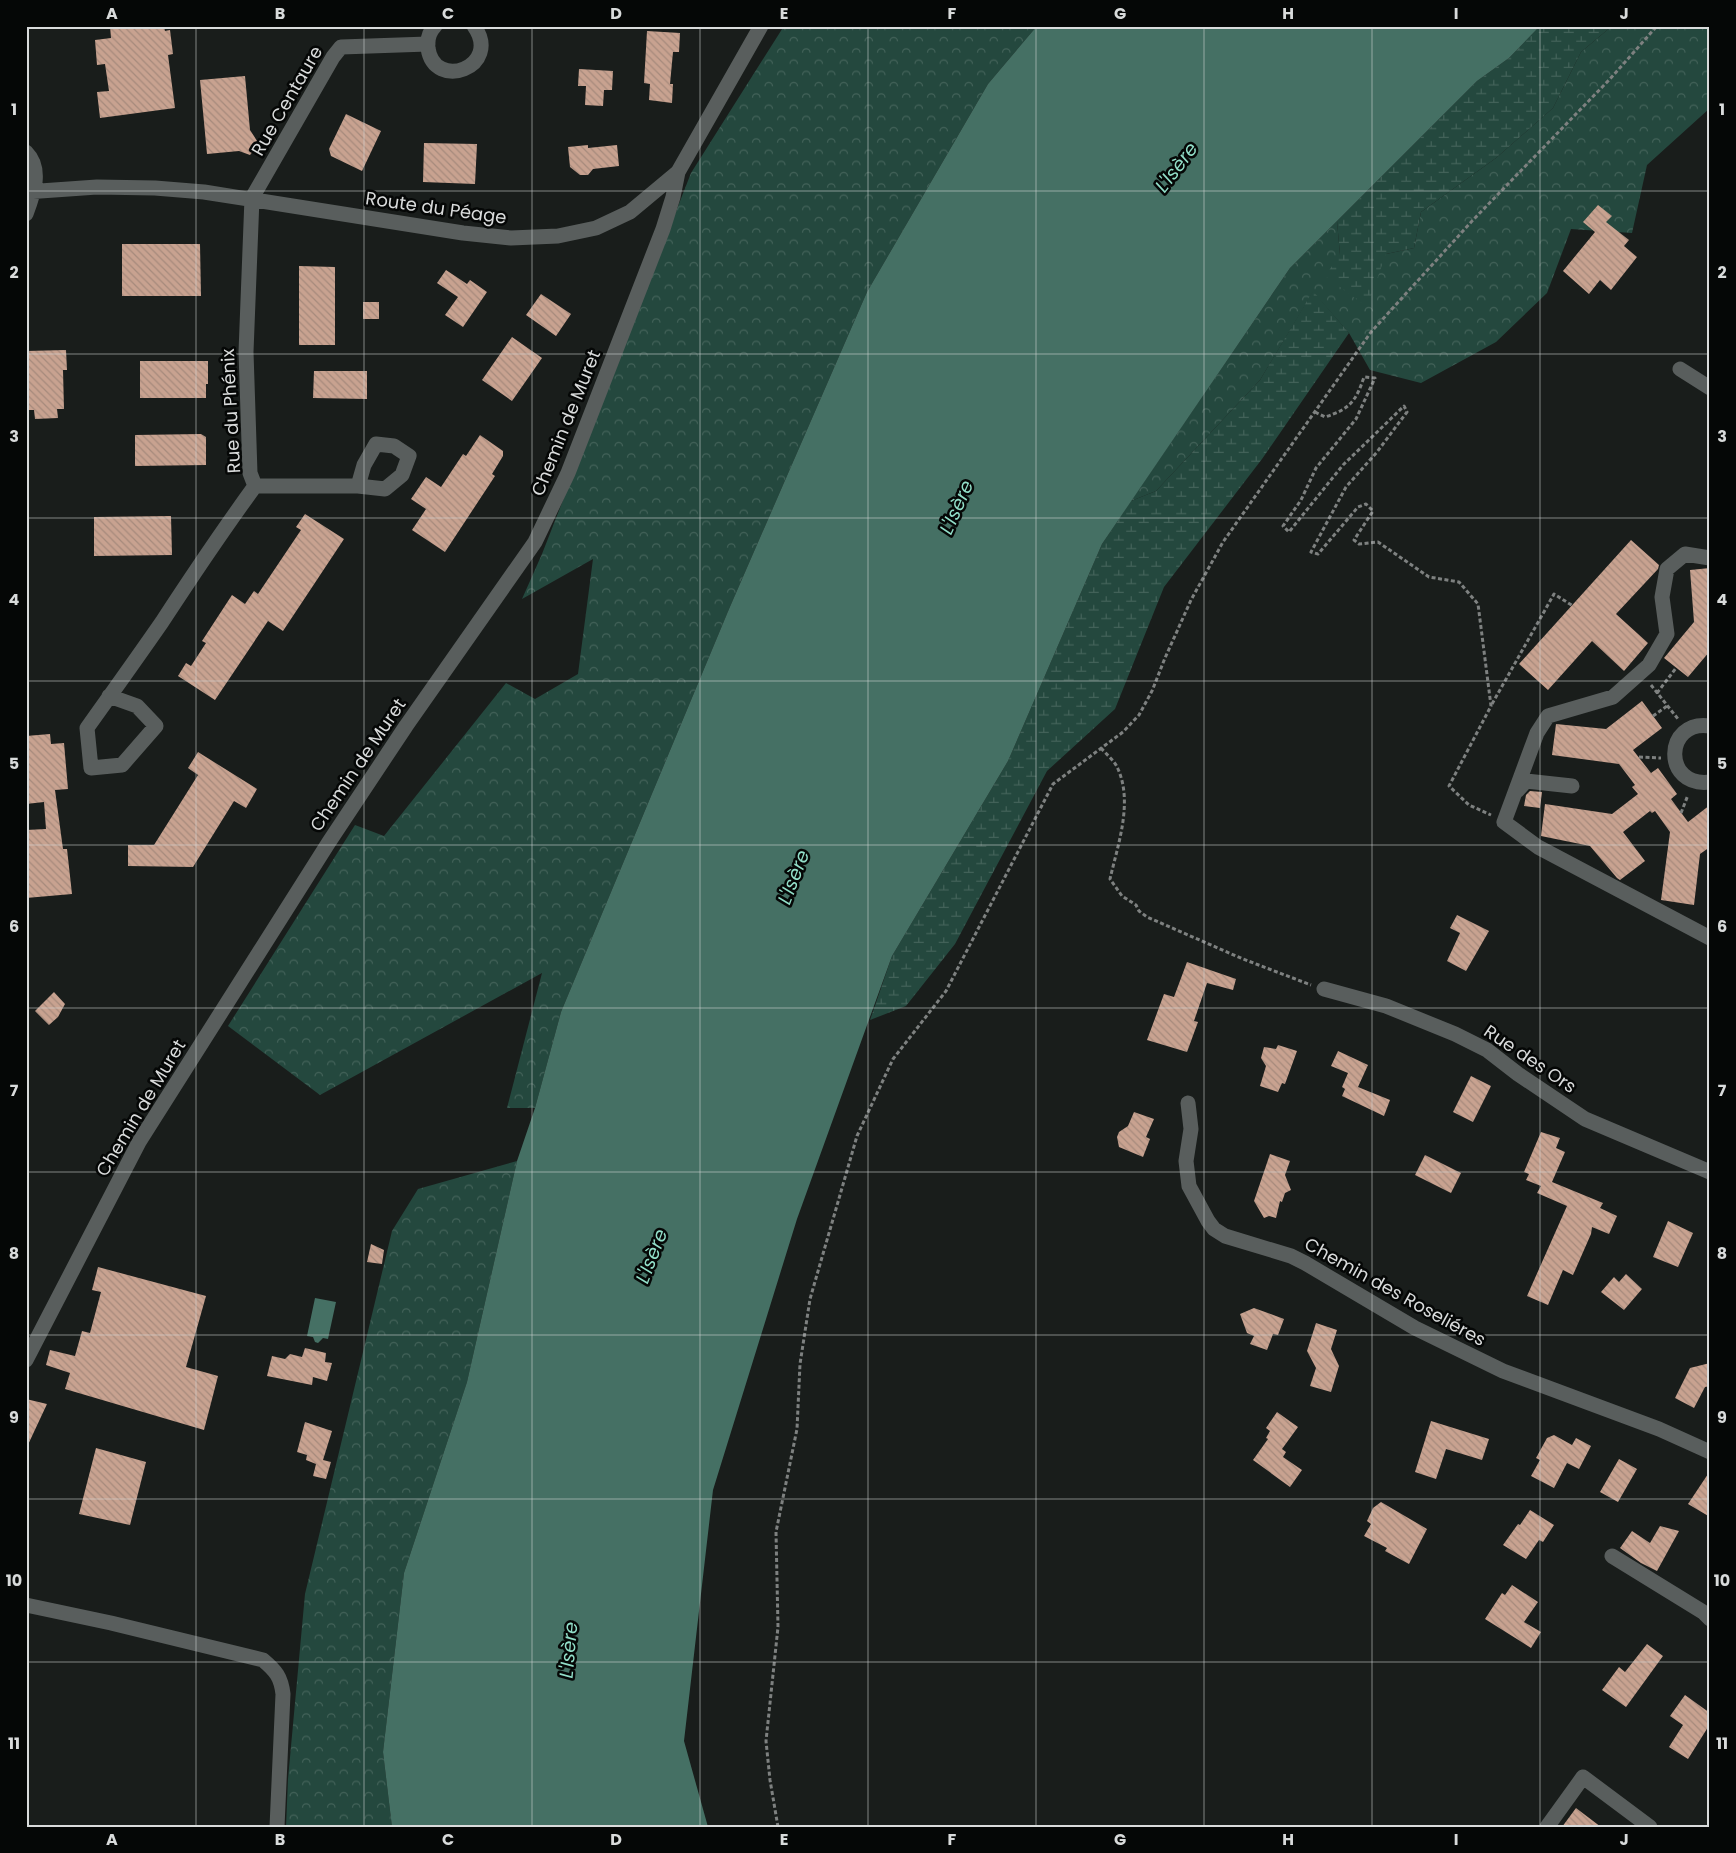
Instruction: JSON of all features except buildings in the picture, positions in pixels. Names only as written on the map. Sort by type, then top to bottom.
[{"type":"street","points":[[435,26],[428,38],[431,59],[438,66],[452,71],[462,70],[470,66],[479,55],[481,38],[474,26]]},
{"type":"street","name":"Route du Péage","points":[[29,193],[97,187],[155,188],[204,192],[252,198],[463,233],[511,238],[558,236],[596,228],[630,212],[678,172],[762,26]]},
{"type":"street","name":"Rue Centaure","points":[[252,198],[333,57],[341,47],[428,44]]},
{"type":"street","points":[[26,152],[31,157],[36,176],[29,193],[26,214]]},
{"type":"street","name":"Chemin de Muret","points":[[26,1360],[139,1142],[334,834],[406,726],[535,542],[568,473],[664,229],[678,172]]},
{"type":"street","name":"Rue du Phénix","points":[[109,696],[137,706],[156,726],[122,765],[91,768],[87,728],[215,541],[255,486],[250,473],[246,352],[252,198]]},
{"type":"street","points":[[1680,368],[1710,388]]},
{"type":"street","points":[[255,486],[358,486]]},
{"type":"street","points":[[1710,558],[1685,554],[1667,569],[1662,597],[1667,634],[1649,665],[1613,697],[1548,716],[1537,732],[1517,791],[1504,822],[1538,847],[1710,938]]},
{"type":"street","points":[[1710,726],[1695,726],[1688,730],[1677,742],[1674,749],[1680,773],[1694,782],[1710,782]]},
{"type":"street","points":[[1517,791],[1526,781],[1572,786]]},
{"type":"street","name":"Rue des Ors","points":[[1324,989],[1386,1006],[1455,1034],[1487,1050],[1518,1074],[1586,1119],[1710,1172]]},
{"type":"street","name":"Chemin des Roseliéres","points":[[1188,1103],[1191,1129],[1186,1161],[1189,1186],[1208,1222],[1214,1229],[1225,1236],[1291,1256],[1415,1328],[1503,1371],[1659,1429],[1710,1452]]},
{"type":"street","points":[[1612,1556],[1703,1612],[1710,1619]]},
{"type":"street","points":[[26,1605],[263,1660],[274,1669],[281,1682],[282,1694],[277,1827]]},
{"type":"street","points":[[1547,1827],[1583,1777],[1650,1827]]},
{"type":"path","points":[[778,1827],[766,1741],[778,1627],[776,1532],[797,1429],[800,1364],[810,1299],[854,1144],[893,1059],[946,991],[1053,784],[1122,732],[1139,715],[1152,692],[1191,600],[1223,542],[1378,325],[1472,220],[1610,79],[1657,26]]},
{"type":"path","points":[[1315,412],[1325,417],[1340,412],[1357,397],[1364,377],[1375,378],[1356,419],[1316,468],[1301,500],[1283,526],[1289,532],[1343,465],[1404,406],[1407,412],[1378,452],[1346,487],[1311,552],[1318,554],[1358,506],[1366,504],[1373,511],[1354,540],[1360,544],[1378,542],[1429,576],[1458,582],[1478,604],[1491,706]]},
{"type":"path","points":[[1504,822],[1469,805],[1449,786],[1491,706],[1554,594],[1573,606]]},
{"type":"path","points":[[1657,693],[1676,668]]},
{"type":"path","points":[[1641,672],[1688,730]]},
{"type":"path","points":[[1653,716],[1667,706]]},
{"type":"path","points":[[1101,748],[1118,768],[1125,796],[1122,825],[1110,878],[1122,896],[1136,905],[1139,911],[1146,917],[1243,960],[1324,989]]},
{"type":"path","points":[[1639,757],[1675,759]]},
{"type":"green space","points":[[784,26],[1037,26],[988,84],[867,292],[729,609],[561,1012],[535,1108],[507,1108],[542,973],[320,1095],[228,1026],[355,825],[384,836],[506,683],[535,699],[578,674],[593,559],[522,599],[542,554],[691,173]]},
{"type":"green space","points":[[1540,26],[1612,26],[1581,52],[1553,108],[1496,158],[1421,212],[1414,248],[1386,254],[1367,307],[1325,276],[1340,255],[1337,221],[1477,81],[1509,58]]},
{"type":"green space","points":[[1612,26],[1710,26],[1710,108],[1647,165],[1632,233],[1571,229],[1547,293],[1496,342],[1421,383],[1370,370],[1349,333],[1313,292],[1260,380],[1156,491],[1131,501],[1290,268],[1337,221],[1340,255],[1386,254],[1414,248],[1421,212],[1496,158],[1553,108],[1581,52]]},
{"type":"green space","points":[[1313,291],[1349,333],[1262,459],[1164,587],[1115,709],[1047,771],[955,944],[906,1006],[870,1020],[892,956],[1008,761],[1102,544],[1131,501],[1156,491],[1260,380]]},
{"type":"green space","points":[[517,1161],[467,1382],[404,1573],[383,1752],[392,1827],[286,1827],[288,1779],[305,1594],[392,1231],[418,1189]]},
{"type":"water","name":"L'Isère","points":[[1037,26],[1540,26],[1509,58],[1477,81],[1290,268],[1102,544],[1008,761],[892,956],[797,1219],[713,1490],[684,1741],[708,1827],[392,1827],[383,1752],[404,1573],[467,1382],[517,1161],[535,1108],[561,1012],[729,609],[867,292],[988,84]]},
{"type":"water","points":[[315,1298],[336,1302],[328,1339],[323,1338],[318,1343],[315,1342],[313,1337],[307,1336]]}]
